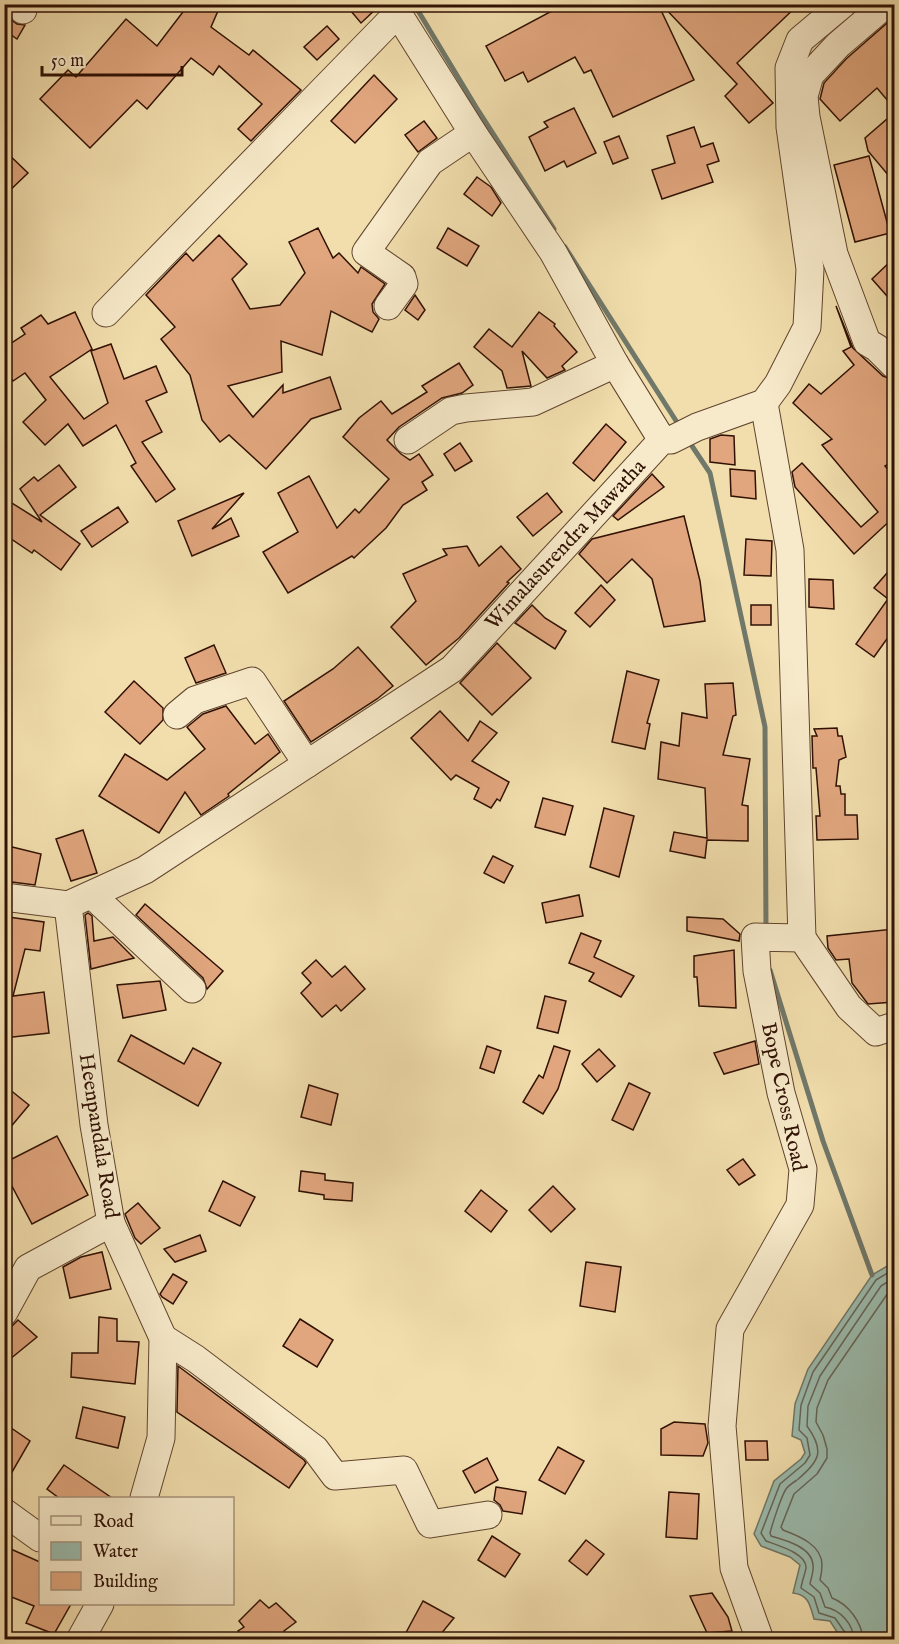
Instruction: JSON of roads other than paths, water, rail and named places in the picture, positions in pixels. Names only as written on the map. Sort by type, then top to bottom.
[{"type":"street","points":[[886,4],[838,45],[810,75],[804,96],[806,117],[834,254],[867,342],[877,348],[894,365]]},
{"type":"street","points":[[105,313],[395,9],[472,133],[553,252],[615,364],[667,440]]},
{"type":"street","points":[[833,13],[838,45]]},
{"type":"street","points":[[833,13],[801,40],[789,68],[789,127],[810,269],[807,327],[778,384],[764,404],[790,550],[802,938],[849,1007],[876,1032],[894,1026]]},
{"type":"street","points":[[388,306],[404,284],[402,278],[366,252],[430,162],[472,133]]},
{"type":"street","points":[[408,440],[451,411],[533,402],[615,364]]},
{"type":"street","name":"Wimalasurendra Mawatha","points":[[80,900],[145,870],[452,669],[667,440],[764,404]]},
{"type":"street","points":[[177,716],[195,700],[252,681],[307,764]]},
{"type":"street","points":[[4,897],[80,900],[192,989]]},
{"type":"street","name":"Heenpandala Road","points":[[80,900],[92,1115],[111,1222],[163,1338],[161,1438],[144,1497]]},
{"type":"street","name":"Bope Cross Road","points":[[760,1640],[734,1568],[722,1426],[730,1329],[800,1205],[803,1169],[781,1093],[756,971],[755,937],[802,938]]},
{"type":"street","points":[[4,1312],[13,1279],[28,1268],[111,1222]]},
{"type":"street","points":[[163,1338],[205,1366],[315,1449],[335,1476],[404,1470],[430,1524],[488,1515]]},
{"type":"street","points":[[4,1512],[39,1537]]},
{"type":"street","points":[[80,1640],[99,1605]]},
{"type":"water","points":[[894,1262],[894,1639],[846,1639],[841,1638],[830,1621],[814,1619],[806,1598],[793,1593],[800,1565],[790,1557],[761,1546],[754,1534],[774,1481],[805,1453],[801,1440],[792,1436],[795,1404],[808,1369],[872,1275]]},
{"type":"waterway","points":[[414,4],[554,229]]},
{"type":"waterway","points":[[565,247],[680,427]]},
{"type":"waterway","points":[[688,440],[710,473],[765,727],[766,931]]},
{"type":"waterway","points":[[770,970],[823,1141],[872,1275]]}]
